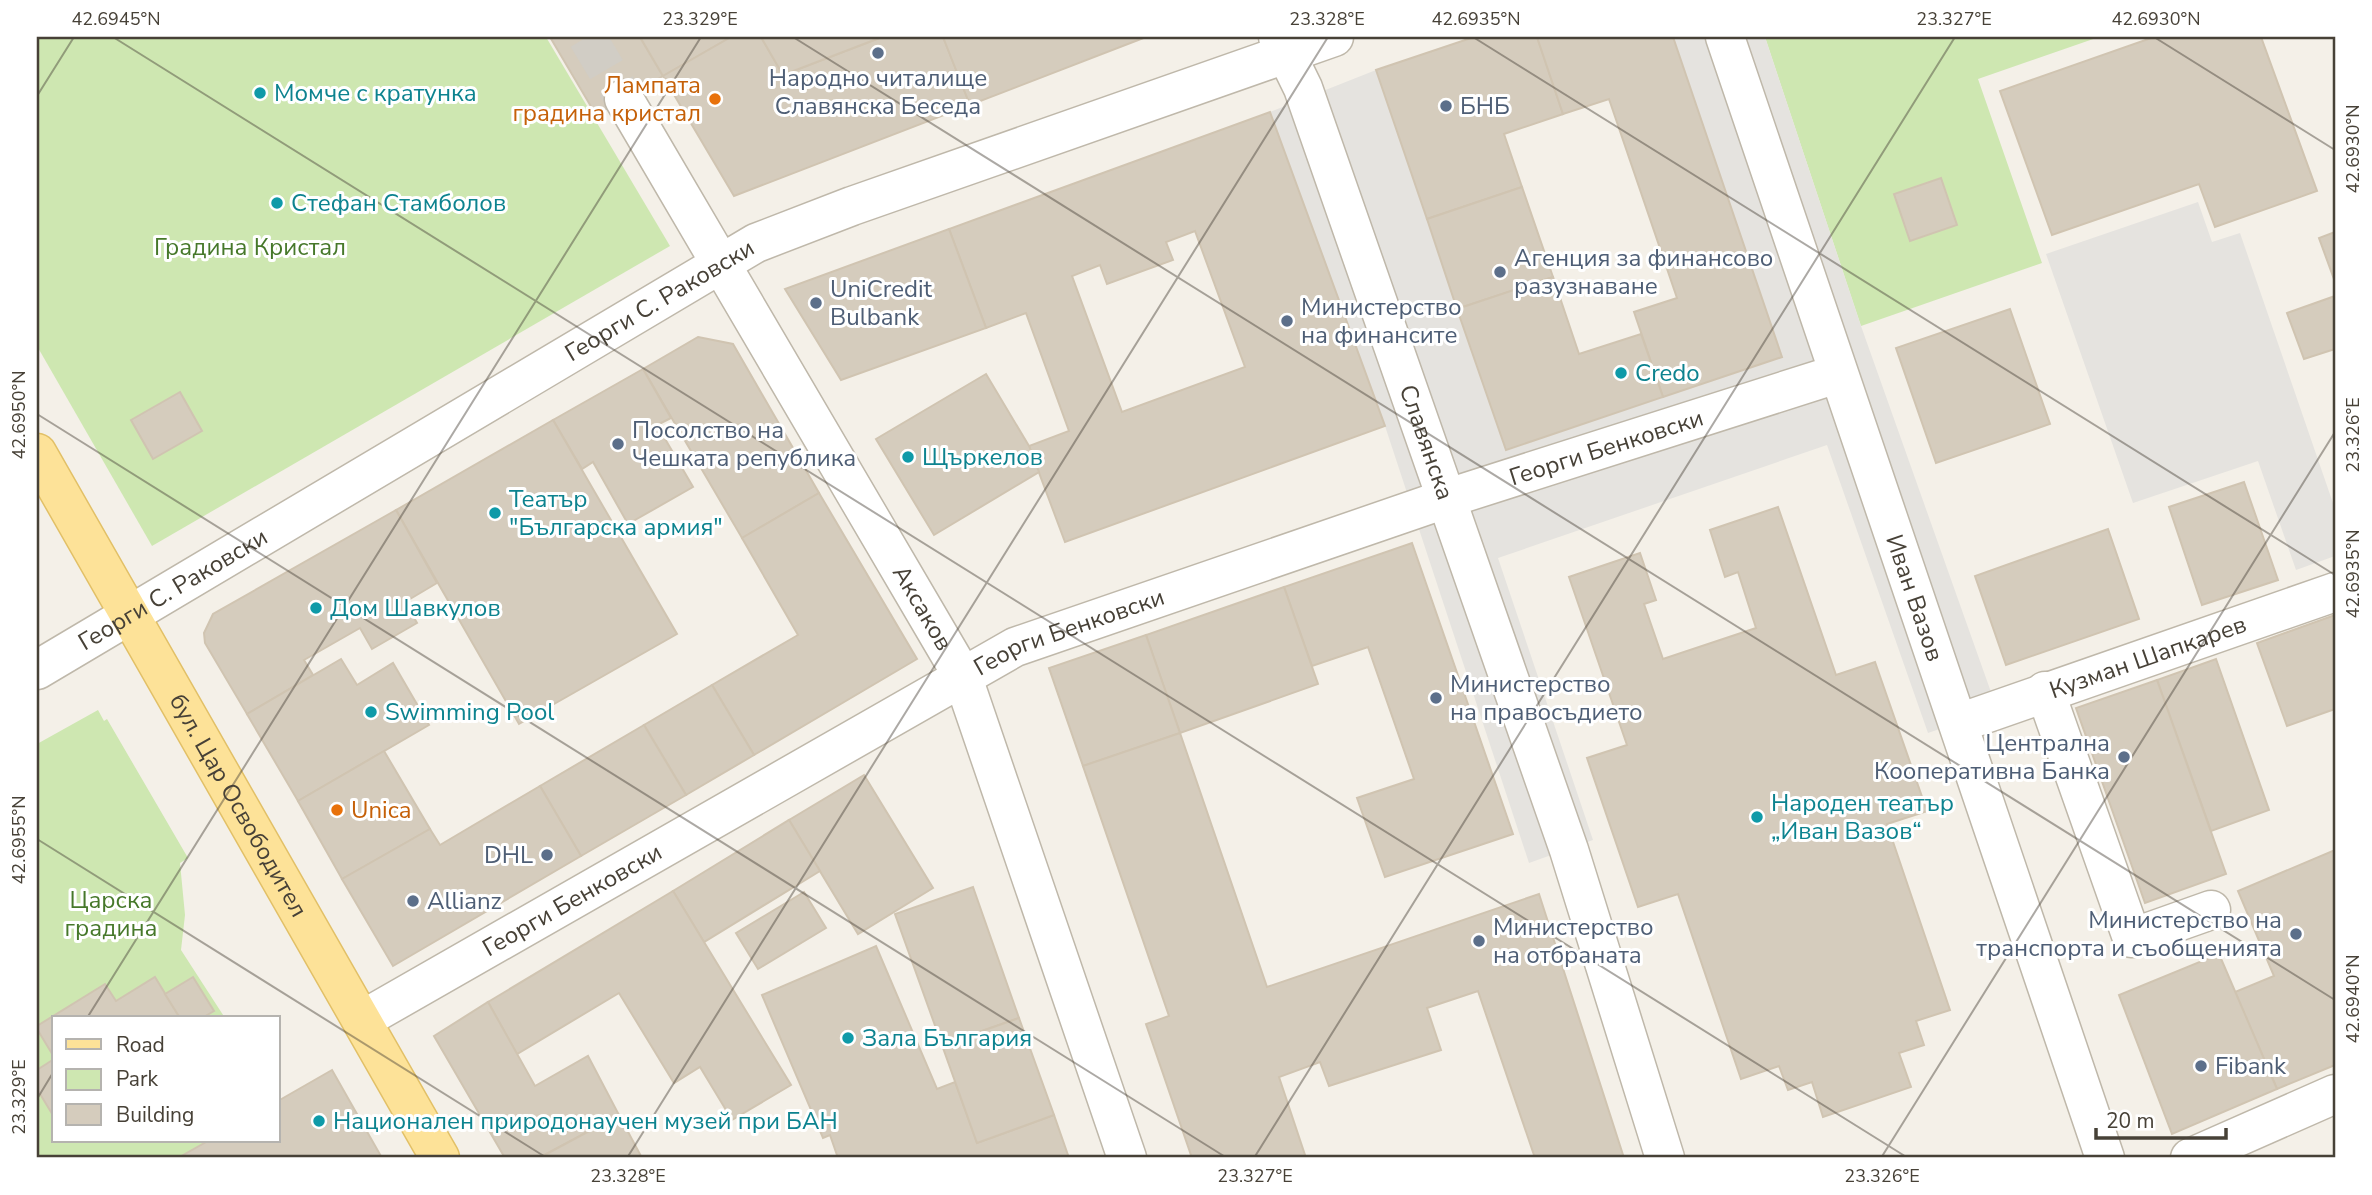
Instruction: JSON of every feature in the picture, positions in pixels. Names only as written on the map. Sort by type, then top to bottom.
[{"type":"main road","name":"бул. Цар Освободител","points":[[37,453],[440,1158]]},
{"type":"street","name":"Георги С. Раковски","points":[[37,670],[721,261],[756,243],[1282,45],[1335,37]]},
{"type":"street","name":"Иван Вазов","points":[[1725,37],[1837,374],[1959,723],[2105,1158]]},
{"type":"street","name":"Славянска","points":[[1282,45],[1303,88],[1448,498],[1569,850],[1665,1158]]},
{"type":"street","name":"Аксаков","points":[[624,99],[962,675],[1127,1158]]},
{"type":"street","name":"Георги Бенковски","points":[[362,1020],[1015,646],[1448,498],[1837,374]]},
{"type":"street","name":"Кузман Шапкарев","points":[[1959,723],[2335,592]]},
{"type":"street","points":[[2045,691],[2132,938],[2211,910]]},
{"type":"street","points":[[2190,1158],[2335,1094]]},
{"type":"green space","name":"Градина Кристал","points":[[37,37],[546,37],[670,246],[152,546],[37,346]]},
{"type":"green space","points":[[1765,37],[2099,37],[1978,79],[2042,263],[1861,326]]},
{"type":"green space","name":"Царска градина","points":[[98,710],[104,721],[107,719],[188,858],[180,863],[185,915],[181,950],[224,1016],[52,1016],[52,1142],[206,1142],[178,1158],[37,1158],[37,744]]},
{"type":"shaded area","points":[[1673,37],[1765,37],[1861,326],[1997,709],[1928,733],[1827,445],[1498,558],[1593,840],[1529,863],[1385,426],[1270,112],[1376,70],[1507,450],[1782,357]]},
{"type":"shaded area","points":[[2198,202],[2212,242],[2240,233],[2335,509],[2335,556],[2296,570],[2258,461],[2133,503],[2046,254]]},
{"type":"building","points":[[550,37],[640,37],[663,76],[596,115]]},
{"type":"building","points":[[640,37],[731,37],[663,76]]},
{"type":"building","points":[[731,37],[761,37],[783,75],[882,37],[943,37],[970,105],[734,196],[663,76]]},
{"type":"building","points":[[761,37],[882,37],[783,75]]},
{"type":"building","points":[[943,37],[1146,37],[970,105]]},
{"type":"building","points":[[1474,37],[1537,37],[1563,114],[1504,134],[1522,187],[1427,219],[1376,70]]},
{"type":"building","points":[[1537,37],[1673,37],[1782,357],[1663,397],[1634,312],[1677,298],[1609,99],[1563,114]]},
{"type":"building","points":[[2154,37],[2261,37],[2317,191],[2215,227],[2199,184],[2052,235],[2000,91]]},
{"type":"building","name":"Министерство на финансите","points":[[1270,112],[1385,426],[1065,542],[1029,446],[1069,431],[1026,313],[986,328],[949,229]],"holes":[[[1195,231],[1245,367],[1122,412],[1072,276],[1100,265],[1107,284],[1173,260],[1166,242]]]},
{"type":"building","points":[[1941,178],[1957,225],[1910,241],[1894,194]]},
{"type":"building","points":[[1522,187],[1553,277],[1457,309],[1427,219]]},
{"type":"building","points":[[949,229],[986,328],[841,380],[785,289]]},
{"type":"building","points":[[2335,232],[2335,282],[2319,238]]},
{"type":"building","points":[[1553,277],[1579,354],[1641,334],[1663,397],[1506,450],[1457,309]]},
{"type":"building","points":[[2335,296],[2335,349],[2304,359],[2287,313]]},
{"type":"building","points":[[2010,309],[2050,424],[1936,463],[1896,348]]},
{"type":"building","points":[[698,337],[733,344],[819,493],[742,538],[643,369]]},
{"type":"building","name":"Посолство на Чешката република","points":[[643,369],[671,418],[657,425],[693,487],[628,524],[593,462],[582,469],[553,420]]},
{"type":"building","points":[[986,374],[1029,446],[1039,472],[934,535],[876,439]]},
{"type":"building","points":[[180,392],[202,431],[153,459],[131,420]]},
{"type":"building","points":[[553,420],[677,634],[519,724],[396,510]]},
{"type":"building","points":[[2244,482],[2278,580],[2202,605],[2169,507]]},
{"type":"building","points":[[819,493],[917,659],[754,755],[712,685],[798,635],[742,538]]},
{"type":"building","name":"Народен театър „Иван Вазов“","points":[[1778,507],[1836,675],[1875,662],[1927,811],[1887,824],[1950,1010],[1916,1021],[1924,1045],[1899,1053],[1911,1087],[1823,1117],[1812,1082],[1788,1090],[1779,1066],[1741,1079],[1678,894],[1638,907],[1587,758],[1627,745],[1569,577],[1640,553],[1656,600],[1644,604],[1663,659],[1756,628],[1738,572],[1725,577],[1710,530]]},
{"type":"building","name":"Дом Шавкулов","points":[[396,510],[437,583],[405,602],[417,623],[372,649],[360,628],[304,660],[313,675],[247,714],[205,643],[204,633],[213,614]]},
{"type":"building","points":[[2108,529],[2139,619],[2006,665],[1975,576]]},
{"type":"building","points":[[1412,543],[1513,834],[1385,877],[1357,798],[1414,779],[1368,647],[1312,666],[1284,587]]},
{"type":"building","points":[[1284,587],[1318,684],[1180,733],[1146,635]]},
{"type":"building","points":[[2335,615],[2335,709],[2287,726],[2257,643]]},
{"type":"building","points":[[1146,635],[1180,733],[1083,766],[1049,668]]},
{"type":"building","points":[[341,659],[357,685],[393,663],[429,725],[298,801],[247,714]]},
{"type":"building","points":[[2216,659],[2269,810],[2211,831],[2157,680]]},
{"type":"building","points":[[2157,680],[2226,874],[2145,903],[2076,708]]},
{"type":"building","points":[[712,685],[754,755],[686,795],[644,725]]},
{"type":"building","points":[[644,725],[686,795],[581,856],[540,786]]},
{"type":"building","name":"Министерство на отбраната","points":[[1180,733],[1267,987],[1539,894],[1624,1158],[1535,1158],[1478,991],[1427,1008],[1441,1050],[1329,1086],[1320,1062],[1279,1077],[1306,1158],[1192,1158],[1146,1024],[1169,1016],[1083,766]]},
{"type":"building","points":[[384,751],[430,829],[342,879],[298,801]]},
{"type":"building","points":[[864,775],[933,888],[858,934],[789,820]]},
{"type":"building","points":[[540,786],[581,856],[393,966],[342,879],[430,829],[440,845]]},
{"type":"building","points":[[789,820],[820,871],[704,942],[673,891]]},
{"type":"building","name":"Министерство на транспорта и съобщенията","points":[[2335,850],[2335,1065],[2277,1089],[2235,992],[2274,976],[2238,891]]},
{"type":"building","points":[[973,887],[1019,1018],[942,1045],[895,914]]},
{"type":"building","points":[[673,891],[791,1085],[732,1120],[700,1067],[674,1083],[619,993],[517,1054],[488,1002]]},
{"type":"building","points":[[804,892],[826,928],[758,969],[736,933]]},
{"type":"building","name":"Зала България","points":[[876,946],[937,1089],[955,1082],[977,1143],[1054,1115],[1069,1158],[838,1158],[830,1135],[823,1138],[762,995]]},
{"type":"building","points":[[2219,954],[2277,1089],[2172,1134],[2119,995]]},
{"type":"building","points":[[155,977],[179,1016],[53,1016],[105,984],[116,1001]]},
{"type":"building","points":[[193,977],[214,1011],[205,1016],[179,1016],[165,994]]},
{"type":"building","points":[[488,1002],[535,1086],[588,1056],[619,1115],[539,1158],[505,1158],[434,1036]]},
{"type":"building","points":[[52,1017],[52,1054],[37,1029],[37,1026]]},
{"type":"building","points":[[1019,1018],[1054,1115],[977,1143],[942,1045]]},
{"type":"building","points":[[52,1060],[52,1114],[37,1089],[37,1070]]},
{"type":"building","name":"Национален природонаучен музей при БАН","points":[[332,1070],[382,1158],[178,1158],[206,1142],[280,1142],[280,1100]]},
{"type":"building","points":[[619,1115],[642,1158],[539,1158]]},
{"type":"tunnel","points":[[587,37],[624,99]]},
{"type":"place","name":"Народно читалище Славянска Беседа","points":[[878,53]]},
{"type":"place","name":"Mомче с кратунка","points":[[260,93]]},
{"type":"place","name":"Лампата градина кристал","points":[[715,99]]},
{"type":"place","name":"БНБ","points":[[1446,106]]},
{"type":"place","name":"Стефан Стамболов","points":[[277,203]]},
{"type":"place","name":"Агенция за финансово разузнаване","points":[[1500,272]]},
{"type":"place","name":"UniCredit Bulbank","points":[[816,303]]},
{"type":"place","name":"Министерство на финансите","points":[[1287,321]]},
{"type":"place","name":"Credo","points":[[1621,373]]},
{"type":"place","name":"Посолство на Чешката република","points":[[618,444]]},
{"type":"place","name":"Щъркелов","points":[[908,457]]},
{"type":"place","name":"Театър \"Българска армия\"","points":[[495,513]]},
{"type":"place","name":"Дом Шавкулов","points":[[316,608]]},
{"type":"place","name":"Министерство на правосъдието","points":[[1436,698]]},
{"type":"place","name":"Swimming Pool","points":[[371,712]]},
{"type":"place","name":"Централна Кооперативна Банка","points":[[2124,757]]},
{"type":"place","name":"Unica","points":[[337,810]]},
{"type":"place","name":"Народен театър „Иван Вазов“","points":[[1757,817]]},
{"type":"place","name":"DHL","points":[[547,855]]},
{"type":"place","name":"Allianz","points":[[413,901]]},
{"type":"place","name":"Министерство на транспорта и съобщенията","points":[[2296,934]]},
{"type":"place","name":"Министерство на отбраната","points":[[1479,941]]},
{"type":"place","name":"Зала България","points":[[848,1038]]},
{"type":"place","name":"Fibank","points":[[2201,1066]]},
{"type":"place","name":"Национален природонаучен музей при БАН","points":[[319,1121]]}]
